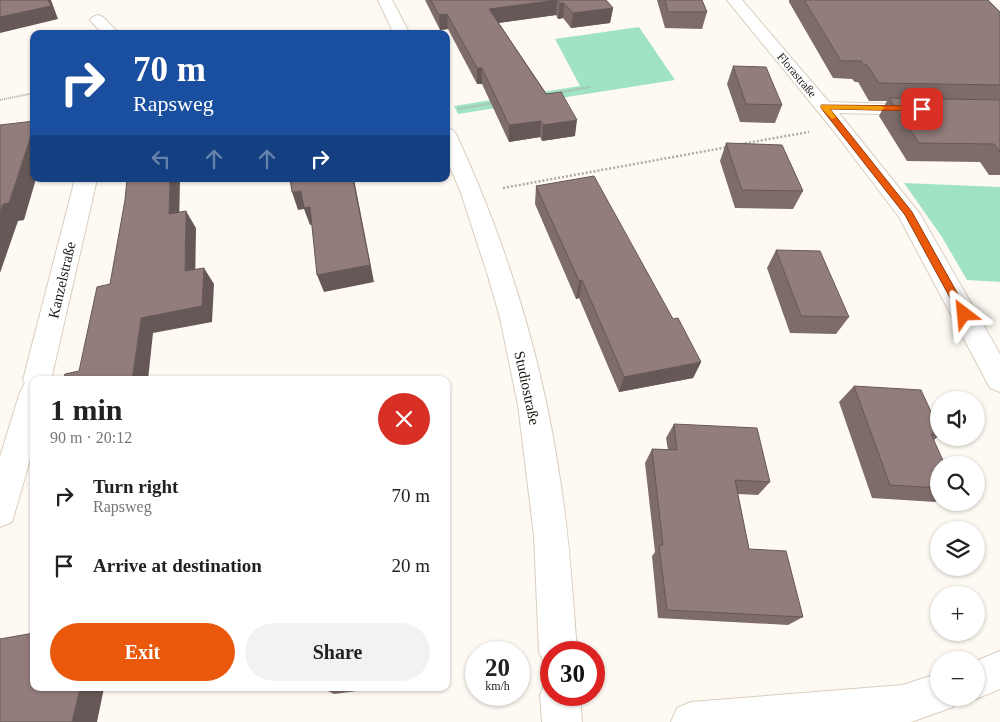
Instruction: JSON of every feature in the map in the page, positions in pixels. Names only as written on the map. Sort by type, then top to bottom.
[{"type":"street","points":[[385,0],[400,30]]},
{"type":"street","name":"Florastraße","points":[[734,0],[840,126],[909,214],[1000,380]]},
{"type":"street","points":[[98,20],[108,30]]},
{"type":"street","points":[[824,107],[941,109]]},
{"type":"street","name":"Studiostraße","points":[[451,122],[472,194],[503,286],[528,384],[551,535],[557,641]]},
{"type":"street","name":"Kanzelstraße","points":[[38,376],[49,339],[85,182]]},
{"type":"street","points":[[0,511],[30,406]]},
{"type":"street","points":[[985,676],[1000,670]]},
{"type":"street","points":[[691,722],[903,705],[930,696]]},
{"type":"street","points":[[561,706],[562,722]]},
{"type":"path","points":[[552,94],[590,88]]},
{"type":"path","points":[[0,100],[30,94]]},
{"type":"path","points":[[451,122],[494,103]]},
{"type":"path","points":[[472,194],[840,126]]},
{"type":"green space","points":[[639,27],[675,80],[458,114],[454,106],[580,86],[555,39]]},
{"type":"green space","points":[[904,183],[1000,187],[1000,282],[967,280],[942,237]]},
{"type":"building","points":[[0,0],[48,0],[51,6],[0,17]]},
{"type":"building","points":[[431,0],[557,0],[489,9],[546,94],[561,92],[577,120],[543,125],[541,121],[509,125],[482,68],[477,68],[447,14],[439,15]]},
{"type":"building","points":[[557,0],[606,0],[613,8],[573,13],[564,3],[560,3]]},
{"type":"building","points":[[665,0],[702,0],[707,12],[668,12]]},
{"type":"building","points":[[804,0],[988,0],[1000,12],[1000,85],[879,83],[867,65],[864,65],[861,61],[841,61]]},
{"type":"building","points":[[733,66],[766,67],[782,105],[746,104]]},
{"type":"building","points":[[889,98],[1000,100],[1000,152],[994,144],[919,143]]},
{"type":"building","points":[[30,121],[30,139],[9,203],[3,204],[0,212],[0,125]]},
{"type":"building","points":[[726,143],[782,145],[803,191],[742,190]]},
{"type":"building","points":[[594,176],[673,319],[678,318],[701,362],[624,377],[582,280],[579,281],[536,186]]},
{"type":"building","points":[[127,182],[170,182],[169,214],[186,211],[185,271],[204,268],[202,306],[141,318],[133,376],[64,376],[65,374],[79,371],[97,287],[110,284]]},
{"type":"building","points":[[290,182],[354,182],[370,265],[317,275],[310,207],[304,208],[301,191],[292,192]]},
{"type":"building","points":[[776,250],[820,251],[849,317],[801,316]]},
{"type":"building","points":[[854,386],[921,390],[930,410],[930,446],[936,446],[941,456],[930,456],[930,487],[890,485]]},
{"type":"building","points":[[674,424],[757,428],[770,482],[735,480],[749,549],[786,551],[803,617],[667,610],[659,545],[663,545],[652,449],[677,450]]},
{"type":"building","points":[[30,634],[30,691],[79,691],[72,722],[0,722],[0,639]]},
{"type":"slow traffic","points":[[832,117],[824,107],[881,108]]},
{"type":"route","points":[[922,109],[824,107],[909,214],[964,314]]}]
